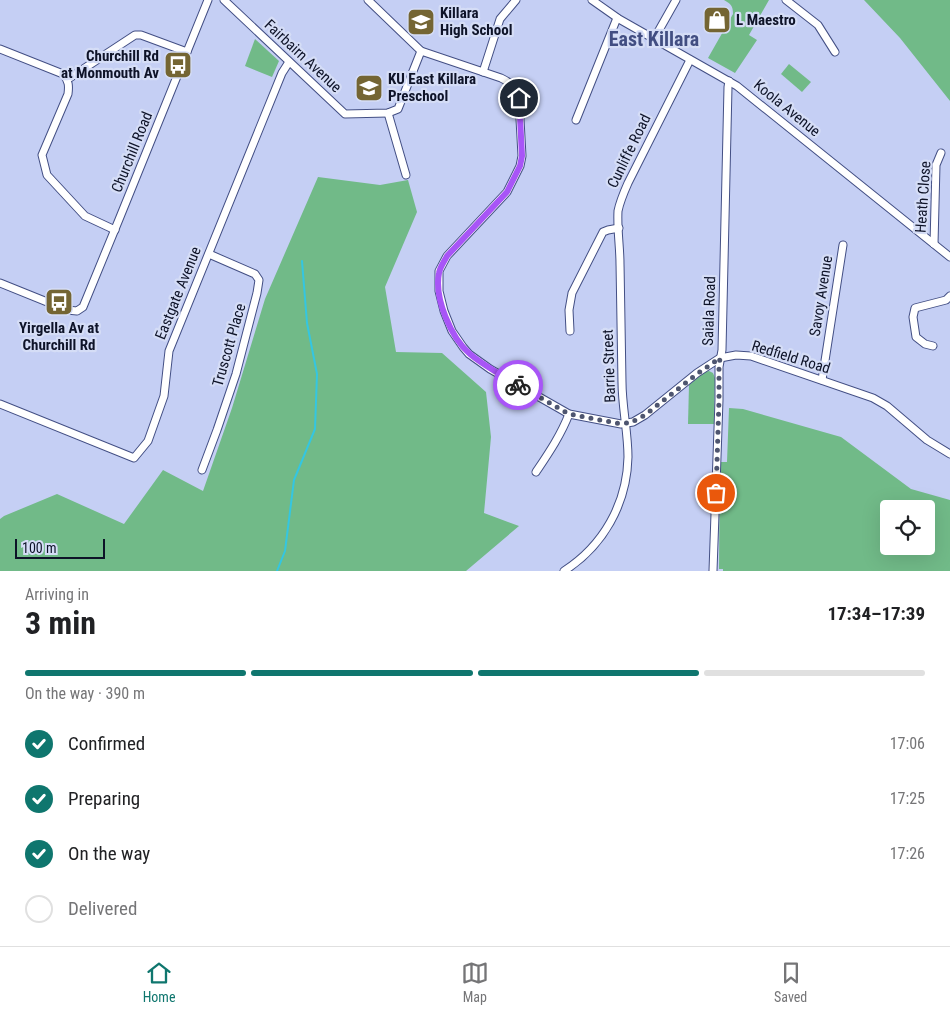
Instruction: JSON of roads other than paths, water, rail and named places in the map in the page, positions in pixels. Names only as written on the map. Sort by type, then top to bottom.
[{"type":"street","name":"Churchill Road","points":[[0,283],[67,310],[77,311],[83,307],[208,0]]},
{"type":"street","name":"Fairbairn Avenue","points":[[224,0],[345,114],[388,113]]},
{"type":"street","points":[[368,0],[421,51],[508,81],[518,93],[522,156],[520,166],[507,192],[447,256],[439,271],[441,300],[452,331],[463,347],[490,369],[569,414],[621,424],[639,419],[720,358]]},
{"type":"street","points":[[483,72],[500,19],[516,0]]},
{"type":"street","name":"Koola Avenue","points":[[592,0],[617,18],[737,86],[950,257]]},
{"type":"street","points":[[654,39],[676,0]]},
{"type":"street","points":[[786,0],[818,25],[835,52]]},
{"type":"street","points":[[576,120],[617,18]]},
{"type":"street","points":[[68,79],[134,35],[141,35],[187,52]]},
{"type":"street","points":[[0,48],[63,74],[68,79],[68,94],[42,155],[47,175],[85,216],[115,230]]},
{"type":"street","points":[[406,175],[388,113],[398,108],[421,51]]},
{"type":"street","name":"Cunliffe Road","points":[[618,228],[618,211],[622,198],[690,60]]},
{"type":"street","name":"Eastgate Avenue","points":[[0,404],[134,458],[148,441],[164,396],[169,351],[282,73],[289,62]]},
{"type":"street","name":"Saiala Road","points":[[713,571],[719,366],[722,350],[727,99],[729,81]]},
{"type":"street","name":"Heath Close","points":[[934,244],[936,164],[941,153]]},
{"type":"street","points":[[570,331],[569,310],[572,293],[603,232],[618,228]]},
{"type":"street","name":"Barrie Street","points":[[564,571],[584,556],[606,529],[617,510],[623,492],[627,466],[627,445],[622,384],[618,228]]},
{"type":"street","name":"Savoy Avenue","points":[[822,380],[843,245]]},
{"type":"street","name":"Truscott Place","points":[[202,470],[236,374],[258,293],[259,280],[255,274],[209,254]]},
{"type":"street","points":[[933,346],[925,344],[916,336],[913,317],[915,308],[946,300],[950,296]]},
{"type":"street","name":"Redfield Road","points":[[720,358],[751,356],[873,398],[887,406],[927,440],[950,454]]},
{"type":"street","points":[[536,472],[569,414]]},
{"type":"waterway","points":[[277,571],[285,551],[294,480],[315,429],[317,374],[307,323],[302,261]]},
{"type":"place","name":"L Maestro","points":[[717,20]]},
{"type":"place","name":"Killara High School","points":[[421,22]]},
{"type":"place","name":"Churchill Rd at Monmouth Av","points":[[178,65]]},
{"type":"place","name":"KU East Killara Preschool","points":[[369,88]]},
{"type":"place","name":"Yirgella Av at Churchill Rd","points":[[59,302]]},
{"type":"district","name":"East Killara","points":[[654,39]]}]
